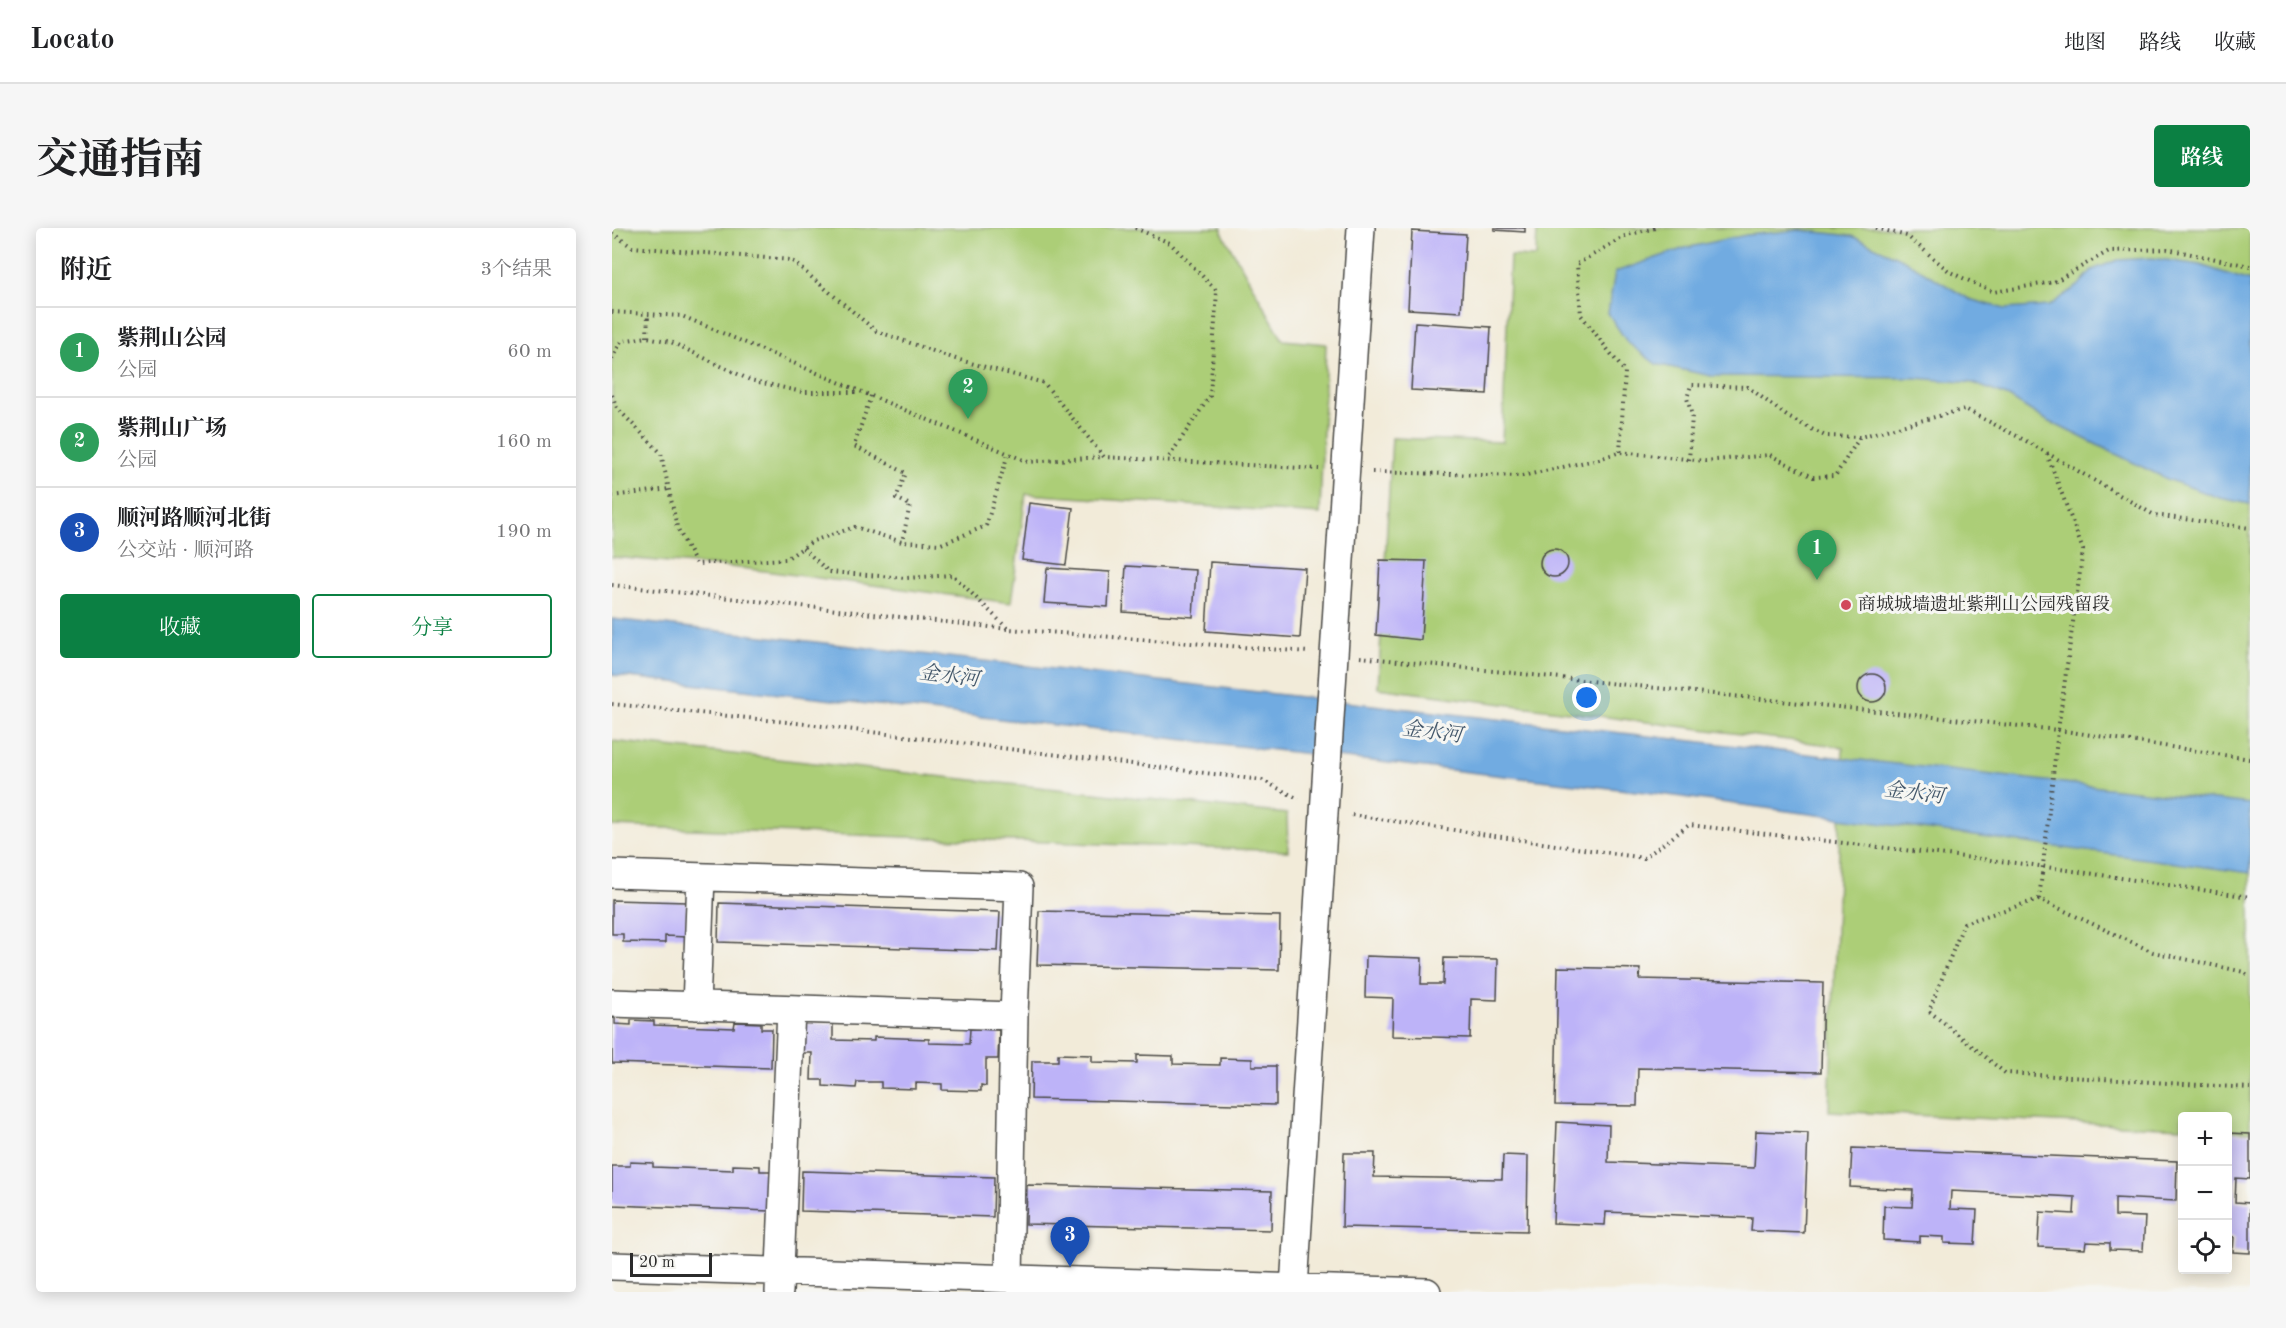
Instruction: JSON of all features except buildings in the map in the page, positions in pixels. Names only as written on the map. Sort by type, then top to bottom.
[{"type":"street","points":[[1294,1288],[1361,228]]},
{"type":"street","points":[[612,874],[1019,887],[1009,1278]]},
{"type":"street","points":[[696,1006],[701,877]]},
{"type":"street","points":[[612,1003],[1014,1016]]},
{"type":"street","points":[[780,1282],[791,1009]]},
{"type":"street","points":[[612,1266],[780,1282],[1009,1278],[1412,1292]]},
{"type":"path","points":[[1135,228],[1170,243],[1216,291],[1210,396],[1167,461]]},
{"type":"path","points":[[1620,452],[1625,372],[1581,315],[1577,264],[1627,235],[1655,228]]},
{"type":"path","points":[[1876,228],[1907,236],[1950,272],[1993,292],[2054,282],[2109,251],[2167,249],[2250,266]]},
{"type":"path","points":[[612,233],[632,247],[791,260],[876,331],[956,359],[1044,382],[1104,457]]},
{"type":"path","points":[[612,312],[682,316],[1028,462],[1104,457],[1346,471],[1522,476],[1599,459],[1620,452],[1705,461],[1770,455],[1813,477],[1835,476],[1860,437]]},
{"type":"path","points":[[647,337],[648,314]]},
{"type":"path","points":[[612,360],[621,341],[647,337],[671,342],[750,380],[802,392],[861,392]]},
{"type":"path","points":[[1689,460],[1692,416],[1688,398],[1691,385],[1748,387],[1788,417],[1825,436],[1860,437],[1965,409],[2154,515],[2250,528]]},
{"type":"path","points":[[612,395],[617,408],[661,453],[677,528],[696,564],[786,559],[813,541],[855,527],[902,542],[940,544],[986,526],[1008,454]]},
{"type":"path","points":[[871,396],[854,446],[906,473],[896,498],[910,505],[902,542]]},
{"type":"path","points":[[2039,899],[2058,730],[2084,550],[2047,453]]},
{"type":"path","points":[[612,496],[669,489]]},
{"type":"path","points":[[803,548],[829,572],[906,578],[953,575],[1008,629]]},
{"type":"path","points":[[612,585],[1334,663],[2058,730],[2250,759]]},
{"type":"path","points":[[612,704],[806,724],[1262,780],[1324,811],[1644,858],[1689,825],[2033,865],[2250,897]]},
{"type":"path","points":[[2250,977],[2244,972],[2154,952],[2039,899],[1964,923],[1929,1011],[2005,1073],[2250,1088]]},
{"type":"green space","points":[[612,228],[1222,228],[1222,232],[1283,340],[1326,344],[1320,514],[1026,494],[1011,603],[741,568],[612,557]]},
{"type":"green space","points":[[1537,228],[2250,228],[2250,1132],[2232,1131],[2232,1112],[2178,1112],[2178,1128],[1829,1111],[1843,747],[1378,688],[1392,438],[1502,442],[1510,256],[1536,257]]},
{"type":"green space","points":[[612,741],[1287,814],[1288,851],[612,826]]},
{"type":"water","points":[[1800,230],[1852,236],[1904,260],[1969,299],[2005,309],[2049,306],[2079,285],[2092,270],[2118,260],[2152,258],[2200,265],[2250,281],[2250,504],[2220,498],[2167,479],[2042,418],[2009,397],[1973,383],[1916,378],[1711,376],[1656,364],[1627,342],[1608,313],[1615,272],[1685,248],[1746,235]]},
{"type":"water","name":"金水河","points":[[612,619],[2250,804],[2250,873],[1645,792],[612,675]]},
{"type":"place","name":"紫荆山广场","points":[[968,419]]},
{"type":"place","name":"紫荆山公园","points":[[1817,580]]},
{"type":"place","name":"商城城墙遗址紫荆山公园残留段","points":[[1846,605]]},
{"type":"place","name":"顺河路顺河北街","points":[[1070,1267]]}]
